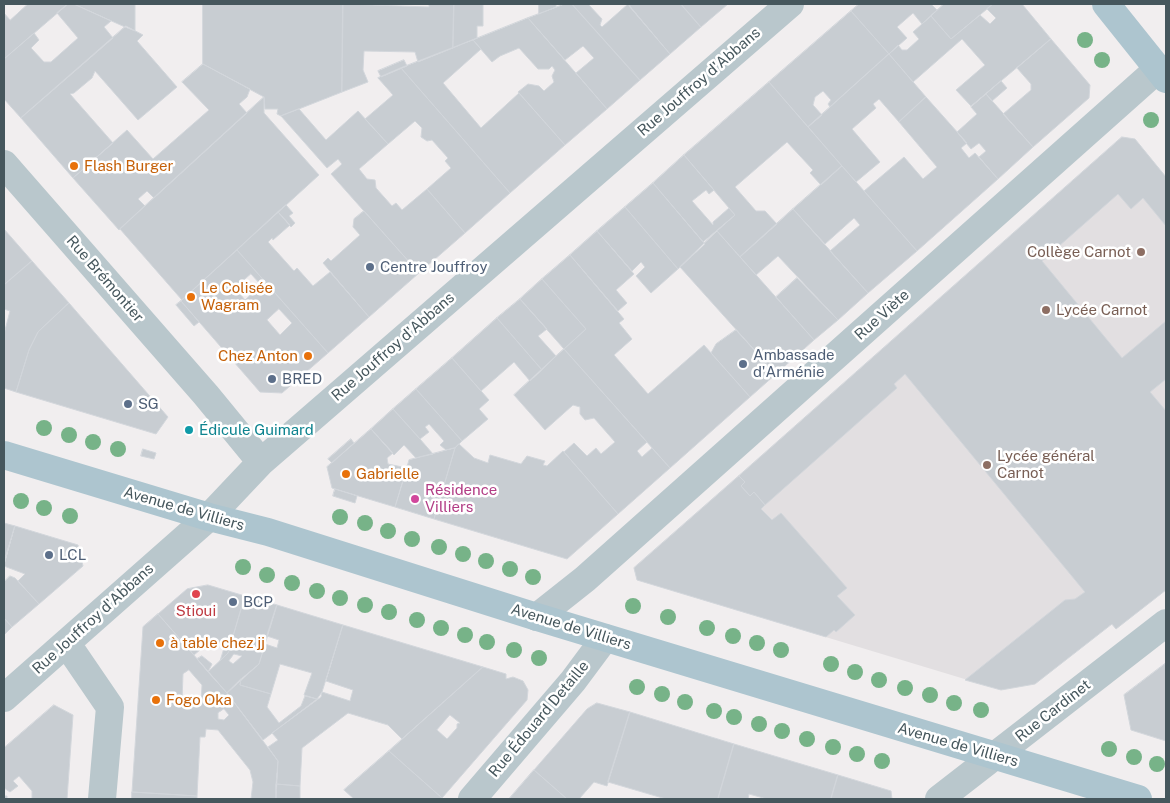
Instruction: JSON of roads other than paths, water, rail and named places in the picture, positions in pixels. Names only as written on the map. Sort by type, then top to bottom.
[{"type":"main road","points":[[1106,4],[1162,74]]},
{"type":"main road","name":"Avenue de Villiers","points":[[4,455],[209,517],[268,532],[605,638],[1138,799]]},
{"type":"street","name":"Rue Jouffroy d'Abbans","points":[[4,698],[209,517],[261,462],[790,4]]},
{"type":"street","name":"Rue Viète","points":[[537,617],[585,579],[1162,74]]},
{"type":"street","name":"Rue Brémontier","points":[[4,164],[206,395],[261,462]]},
{"type":"street","name":"Rue Cardinet","points":[[939,799],[1166,623]]},
{"type":"street","name":"Rue Édouard Detaille","points":[[472,799],[573,681],[605,638]]},
{"type":"street","points":[[67,644],[110,707],[102,799]]},
{"type":"place","name":"Flash Burger","points":[[74,166]]},
{"type":"place","name":"Collège Carnot","points":[[1141,252]]},
{"type":"place","name":"Centre Jouffroy","points":[[370,267]]},
{"type":"place","name":"Le Colisée Wagram","points":[[191,297]]},
{"type":"place","name":"Lycée Carnot","points":[[1046,310]]},
{"type":"place","name":"Chez Anton","points":[[308,356]]},
{"type":"place","name":"Ambassade d'Arménie","points":[[743,364]]},
{"type":"place","name":"BRED","points":[[272,379]]},
{"type":"place","name":"SG","points":[[128,404]]},
{"type":"place","name":"Édicule Guimard","points":[[189,430]]},
{"type":"place","name":"Lycée général Carnot","points":[[987,465]]},
{"type":"place","name":"Gabrielle","points":[[346,474]]},
{"type":"place","name":"Résidence Villiers","points":[[415,499]]},
{"type":"place","name":"LCL","points":[[49,555]]},
{"type":"place","name":"Stioui","points":[[196,594]]},
{"type":"place","name":"BCP","points":[[233,602]]},
{"type":"place","name":"à table chez jj","points":[[160,643]]},
{"type":"place","name":"Fogo Oka","points":[[156,700]]}]
